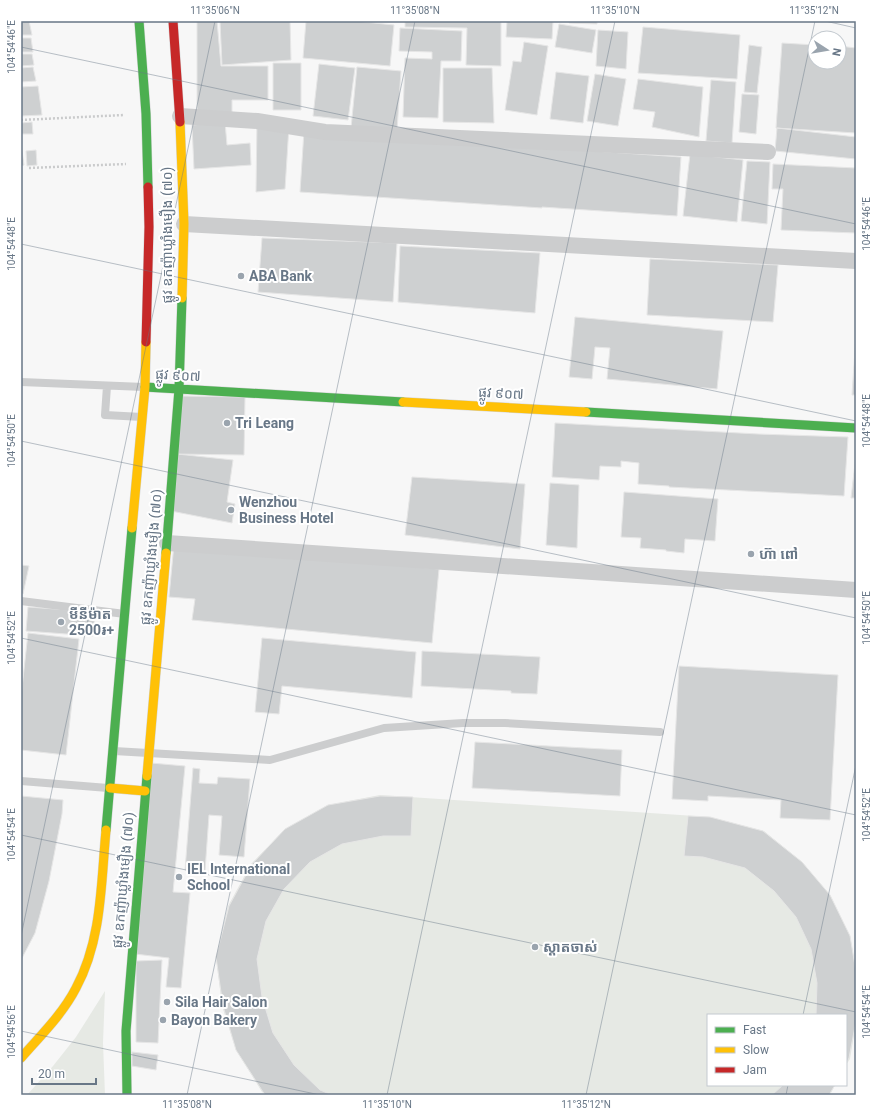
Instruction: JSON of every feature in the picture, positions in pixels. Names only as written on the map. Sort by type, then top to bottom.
[{"type":"main road","name":"ផ្លូវ ឧកញ៉ាឃ្លាំងមឿង (៧០)","points":[[21,1058],[58,1016],[76,988],[90,954],[98,918],[145,387],[149,227],[148,163],[139,21]]},
{"type":"main road","name":"ផ្លូវ ឧកញ៉ាឃ្លាំងមឿង (៧០)","points":[[127,1095],[126,1030],[179,388],[184,224],[180,116],[173,21]]},
{"type":"main road","name":"ផ្លូវ ៩០៧","points":[[145,387],[856,428]]},
{"type":"main road","points":[[110,788],[145,791]]},
{"type":"street","points":[[180,116],[257,121],[325,132],[768,152]]},
{"type":"street","points":[[184,224],[856,262]]},
{"type":"street","points":[[167,544],[856,590]]},
{"type":"lane","points":[[21,382],[145,387]]},
{"type":"lane","points":[[107,386],[105,415],[142,417]]},
{"type":"lane","points":[[21,601],[125,614]]},
{"type":"lane","points":[[113,751],[270,760],[384,728],[463,723],[505,723],[660,732]]},
{"type":"lane","points":[[21,781],[110,788]]},
{"type":"path","points":[[21,120],[146,114]]},
{"type":"path","points":[[29,168],[148,163]]},
{"type":"shaded area","name":"ស្ដាតចាស់","points":[[380,795],[710,817],[764,831],[802,862],[830,895],[850,936],[856,969],[856,1023],[850,1059],[847,1064],[847,1014],[707,1014],[707,1086],[834,1086],[830,1095],[266,1095],[262,1092],[236,1050],[222,1006],[216,957],[228,906],[251,864],[285,829],[328,805]]},
{"type":"shaded area","points":[[105,991],[103,1043],[105,1095],[27,1095],[76,1037]]},
{"type":"building","points":[[21,21],[29,21],[32,35],[21,35]]},
{"type":"building","points":[[197,21],[217,21],[221,66],[268,66],[268,100],[232,100],[232,117],[197,117]]},
{"type":"building","points":[[220,21],[290,21],[291,60],[222,65]]},
{"type":"building","points":[[306,21],[354,21],[394,25],[390,66],[303,58]]},
{"type":"building","points":[[405,21],[501,21],[501,66],[466,65],[467,28],[405,27]]},
{"type":"building","points":[[507,21],[553,21],[552,39],[506,37]]},
{"type":"building","points":[[569,21],[597,21],[597,24],[569,23]]},
{"type":"building","points":[[559,24],[596,30],[592,53],[555,47]]},
{"type":"building","points":[[643,27],[740,35],[737,79],[638,73]]},
{"type":"building","points":[[400,28],[462,31],[461,61],[441,61],[438,118],[403,117],[405,58],[432,59],[432,52],[399,51]]},
{"type":"building","points":[[598,30],[628,32],[626,69],[596,66]]},
{"type":"building","points":[[21,38],[31,38],[33,52],[21,52]]},
{"type":"building","points":[[524,42],[548,46],[537,115],[505,110],[513,61],[521,62]]},
{"type":"building","points":[[782,43],[807,45],[807,70],[847,70],[847,47],[856,48],[856,133],[776,128]]},
{"type":"building","points":[[749,45],[762,47],[757,93],[744,92]]},
{"type":"building","points":[[21,54],[32,54],[34,65],[21,66]]},
{"type":"building","points":[[273,63],[301,63],[301,110],[273,110]]},
{"type":"building","points":[[319,64],[355,68],[348,120],[313,116]]},
{"type":"building","points":[[33,67],[36,81],[21,82],[21,68]]},
{"type":"building","points":[[357,67],[401,71],[397,130],[351,128]]},
{"type":"building","points":[[443,68],[492,68],[494,123],[443,122]]},
{"type":"building","points":[[556,72],[589,76],[583,123],[550,119]]},
{"type":"building","points":[[595,74],[626,79],[618,126],[587,121]]},
{"type":"building","points":[[638,79],[703,87],[699,137],[652,127],[655,112],[633,109]]},
{"type":"building","points":[[711,80],[736,82],[732,143],[706,141]]},
{"type":"building","points":[[38,86],[42,115],[21,116],[21,87]]},
{"type":"building","points":[[742,94],[759,95],[756,134],[739,132]]},
{"type":"building","points":[[257,121],[289,126],[285,189],[256,192]]},
{"type":"building","points":[[32,122],[33,134],[21,134],[21,123]]},
{"type":"building","points":[[225,122],[227,145],[250,143],[251,165],[194,169],[192,125]]},
{"type":"building","points":[[777,128],[856,137],[856,159],[775,151]]},
{"type":"building","points":[[304,131],[681,157],[677,216],[300,192]]},
{"type":"building","points":[[21,145],[24,165],[21,166]]},
{"type":"building","points":[[36,150],[37,165],[27,166],[26,151]]},
{"type":"building","points":[[690,154],[743,160],[737,222],[683,216]]},
{"type":"building","points":[[747,161],[770,162],[767,224],[741,221]]},
{"type":"building","points":[[773,164],[856,168],[856,233],[781,230],[783,189],[772,189]]},
{"type":"building","points":[[262,238],[397,243],[393,302],[258,292]]},
{"type":"building","points":[[400,246],[540,253],[535,313],[398,302]]},
{"type":"building","points":[[650,259],[778,265],[773,322],[647,315]]},
{"type":"building","points":[[575,317],[723,331],[717,389],[607,379],[610,348],[595,347],[592,379],[569,377]]},
{"type":"building","points":[[856,335],[856,395],[852,395]]},
{"type":"building","points":[[178,396],[245,397],[244,455],[177,454]]},
{"type":"building","points":[[555,423],[758,434],[848,437],[844,496],[638,484],[639,463],[621,461],[621,467],[600,466],[599,480],[552,477]]},
{"type":"building","points":[[177,454],[233,460],[227,502],[235,504],[232,523],[171,511]]},
{"type":"building","points":[[856,455],[856,498],[851,498]]},
{"type":"building","points":[[412,477],[525,484],[520,549],[405,535]]},
{"type":"building","points":[[550,483],[579,485],[577,548],[546,545]]},
{"type":"building","points":[[624,492],[718,499],[715,541],[685,539],[684,553],[640,548],[641,538],[621,537]]},
{"type":"building","points":[[174,544],[439,569],[432,643],[192,620],[195,599],[169,597]]},
{"type":"building","points":[[21,565],[29,566],[23,594],[21,593]]},
{"type":"building","name":"មីនីម៉ាត 2500៛+","points":[[28,607],[95,612],[93,636],[26,631]]},
{"type":"building","points":[[28,633],[79,639],[66,755],[21,750],[21,697]]},
{"type":"building","points":[[262,638],[416,652],[412,698],[282,686],[279,714],[255,712]]},
{"type":"building","points":[[422,651],[540,657],[537,694],[511,693],[511,691],[421,686]]},
{"type":"building","points":[[679,666],[838,675],[830,820],[780,818],[781,800],[708,796],[708,801],[672,799]]},
{"type":"building","points":[[475,742],[622,750],[620,796],[472,788]]},
{"type":"building","points":[[151,763],[185,766],[173,892],[190,893],[181,988],[166,987],[169,958],[135,954]]},
{"type":"building","points":[[193,768],[200,769],[199,783],[217,784],[218,777],[250,779],[244,857],[219,855],[222,816],[209,815],[205,871],[185,870]]},
{"type":"building","points":[[21,796],[63,800],[62,814],[49,881],[35,933],[21,960]]},
{"type":"building","points":[[380,796],[413,797],[411,836],[383,836],[342,844],[310,862],[284,889],[266,921],[257,959],[262,997],[273,1033],[294,1065],[320,1090],[332,1095],[266,1095],[236,1050],[223,1006],[216,957],[229,906],[252,864],[285,829],[328,805]]},
{"type":"building","points":[[688,816],[710,817],[763,831],[802,862],[830,895],[850,936],[856,972],[856,1021],[847,1062],[847,1014],[816,1014],[817,983],[811,949],[796,917],[774,891],[745,868],[703,857],[684,856]]},
{"type":"building","points":[[162,960],[158,1043],[136,1042],[136,961]]},
{"type":"building","points":[[132,1052],[158,1055],[156,1070],[132,1066]]},
{"type":"building","points":[[782,1086],[834,1086],[829,1095],[772,1095]]},
{"type":"traffic: fast","points":[[139,21],[146,114],[148,187]]},
{"type":"traffic: fast","points":[[166,553],[179,389],[182,298]]},
{"type":"traffic: fast","points":[[145,387],[403,402]]},
{"type":"traffic: fast","points":[[586,412],[856,428]]},
{"type":"traffic: fast","points":[[106,830],[132,528]]},
{"type":"traffic: fast","points":[[127,1095],[126,1031],[147,776]]},
{"type":"traffic: slow","points":[[180,122],[184,224],[182,298]]},
{"type":"traffic: slow","points":[[132,528],[145,387],[146,342]]},
{"type":"traffic: slow","points":[[403,402],[586,412]]},
{"type":"traffic: slow","points":[[147,776],[166,553]]},
{"type":"traffic: slow","points":[[110,788],[145,791]]},
{"type":"traffic: slow","points":[[21,1058],[64,1007],[85,970],[96,931],[106,830]]},
{"type":"traffic: jam","points":[[173,21],[180,122]]},
{"type":"traffic: jam","points":[[146,342],[149,227],[148,187]]},
{"type":"place","name":"ABA Bank","points":[[241,276]]},
{"type":"place","name":"Tri Leang","points":[[227,423]]},
{"type":"place","name":"Wenzhou Business Hotel","points":[[231,510]]},
{"type":"place","name":"ហ៊ា ពៅ","points":[[751,554]]},
{"type":"place","name":"មីនីម៉ាត 2500៛+","points":[[61,622]]},
{"type":"place","name":"IEL International School","points":[[179,877]]},
{"type":"place","name":"ស្ដាតចាស់","points":[[535,947]]},
{"type":"place","name":"Sila Hair Salon","points":[[167,1002]]},
{"type":"place","name":"Bayon Bakery","points":[[163,1020]]}]
